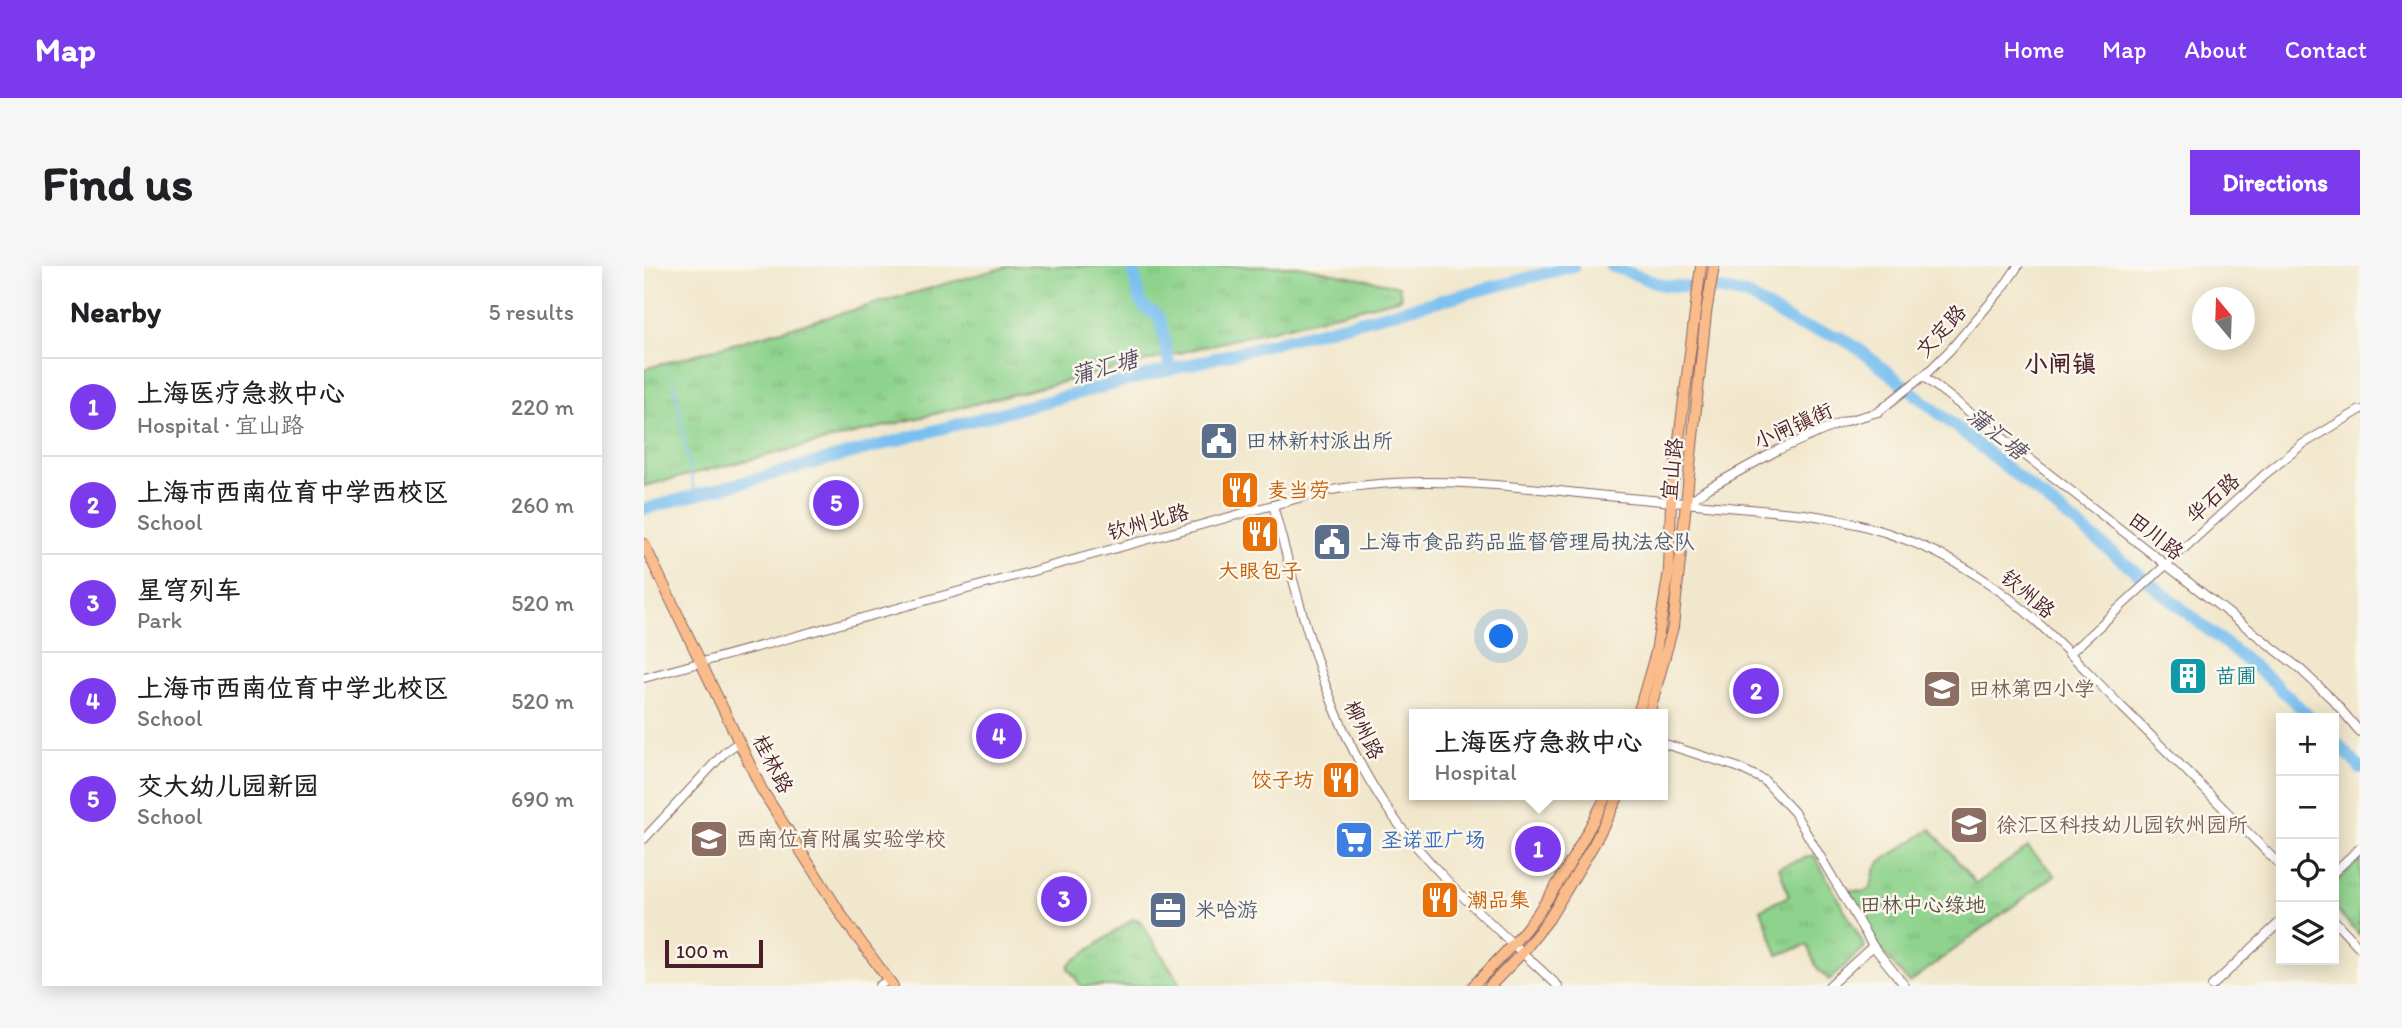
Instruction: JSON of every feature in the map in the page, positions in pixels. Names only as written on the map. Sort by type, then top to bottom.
[{"type":"main road","name":"宜山路","points":[[1639,709],[1656,652],[1669,572],[1671,502],[1700,267]]},
{"type":"main road","name":"宜山路","points":[[1650,709],[1674,627],[1713,268]]},
{"type":"main road","name":"桂林路","points":[[644,544],[762,790],[846,922],[891,983]]},
{"type":"main road","points":[[1473,986],[1513,944],[1559,882],[1604,800]]},
{"type":"main road","points":[[1490,986],[1549,919],[1594,844],[1616,800]]},
{"type":"street","name":"文定路","points":[[1913,384],[1950,350],[2003,288],[2018,266]]},
{"type":"street","name":"田川路","points":[[1923,376],[2316,683],[2360,732]]},
{"type":"street","name":"小闸镇街","points":[[1688,503],[1747,466],[1832,426],[1878,412],[1913,384]]},
{"type":"street","name":"华石路","points":[[2069,654],[2285,458],[2322,431],[2360,410]]},
{"type":"street","name":"钦州北路","points":[[644,678],[1273,505],[1351,486],[1416,481],[1492,484],[1671,502]]},
{"type":"street","name":"钦州路","points":[[1671,502],[1830,517],[1911,541],[1958,564],[1983,579],[2032,618],[2276,861]]},
{"type":"street","name":"柳州路","points":[[1273,505],[1321,676],[1334,711],[1359,762],[1384,804],[1414,843],[1558,986]]},
{"type":"street","points":[[644,838],[725,752],[740,742]]},
{"type":"street","points":[[1668,745],[1737,767],[1764,780],[1794,813],[1873,946],[1905,986]]},
{"type":"street","points":[[2339,867],[2360,848]]},
{"type":"street","points":[[2339,925],[2360,948]]},
{"type":"street","points":[[2212,986],[2276,926]]},
{"type":"street","points":[[1829,986],[1873,946]]},
{"type":"street","points":[[879,986],[891,983]]},
{"type":"green space","points":[[1009,266],[1299,266],[1399,286],[1401,298],[644,486],[644,369]]},
{"type":"green space","name":"田林中心绿地","points":[[1931,829],[1976,884],[2028,847],[2055,875],[1909,983],[1881,950],[1845,890],[1865,892],[1871,888],[1874,872],[1880,862]]},
{"type":"green space","points":[[1814,855],[1865,947],[1829,980],[1817,968],[1807,945],[1778,955],[1761,909],[1789,896],[1779,867]]},
{"type":"green space","points":[[2360,859],[2360,935],[2339,913],[2339,879]]},
{"type":"green space","points":[[1133,919],[1139,920],[1178,980],[1179,986],[1081,986],[1068,968],[1069,964]]},
{"type":"waterway","points":[[1133,266],[1139,299],[1145,308],[1156,314],[1161,321],[1170,370]]},
{"type":"waterway","name":"蒲汇塘","points":[[644,509],[962,423],[1574,266]]},
{"type":"waterway","name":"蒲汇塘","points":[[1611,266],[1662,285],[1713,288],[1747,295],[1797,325],[1840,337],[1860,350],[2272,681],[2306,713]]},
{"type":"waterway","points":[[673,378],[695,496]]},
{"type":"waterway","name":"蒲汇塘","points":[[2339,745],[2360,768]]},
{"type":"place","name":"田林新村派出所","points":[[1219,441]]},
{"type":"place","name":"麦当劳","points":[[1240,490]]},
{"type":"place","name":"交大幼儿园新园","points":[[836,503]]},
{"type":"place","name":"大眼包子","points":[[1260,534]]},
{"type":"place","name":"上海市食品药品监督管理局执法总队","points":[[1332,542]]},
{"type":"place","name":"苗圃","points":[[2188,676]]},
{"type":"place","name":"田林第四小学","points":[[1942,689]]},
{"type":"place","name":"上海市西南位育中学西校区","points":[[1756,691]]},
{"type":"place","name":"上海市西南位育中学北校区","points":[[999,736]]},
{"type":"place","name":"饺子坊","points":[[1341,780]]},
{"type":"place","name":"徐汇区科技幼儿园钦州园所","points":[[1969,825]]},
{"type":"place","name":"西南位育附属实验学校","points":[[709,839]]},
{"type":"place","name":"圣诺亚广场","points":[[1354,840]]},
{"type":"place","name":"上海医疗急救中心","points":[[1538,849]]},
{"type":"place","name":"星穹列车","points":[[1064,899]]},
{"type":"place","name":"潮品集","points":[[1440,900]]},
{"type":"place","name":"米哈游","points":[[1168,910]]},
{"type":"district","name":"小闸镇","points":[[2060,364]]}]
